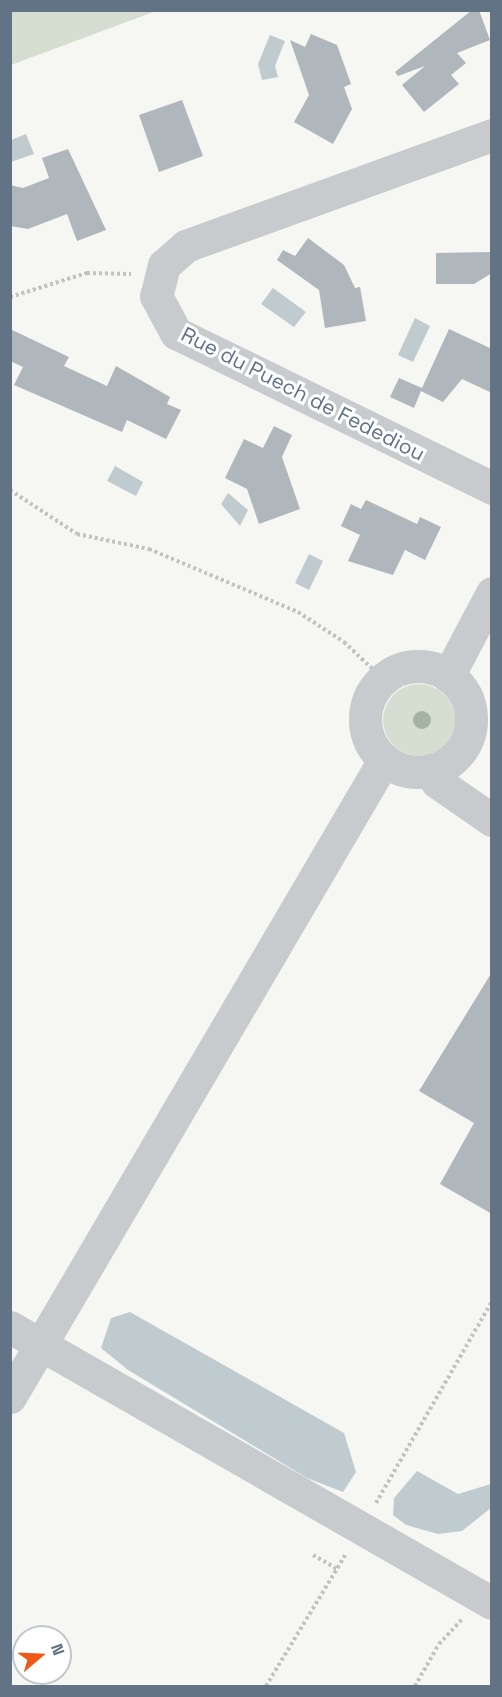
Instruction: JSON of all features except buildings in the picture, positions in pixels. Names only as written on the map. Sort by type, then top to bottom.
[{"type":"street","points":[[156,286],[164,265],[186,246],[492,135]]},
{"type":"street","name":"Rue du Puech de Fedediou","points":[[156,286],[158,307],[176,333],[492,488]]},
{"type":"street","points":[[448,676],[492,593]]},
{"type":"street","points":[[415,666],[448,676],[469,704],[480,734],[456,756],[430,770],[401,769],[384,760],[365,720],[367,704],[383,679],[415,666]]},
{"type":"street","points":[[10,1397],[384,760]]},
{"type":"street","points":[[430,770],[436,782],[492,820]]},
{"type":"street","points":[[10,1327],[360,1529],[484,1591]]},
{"type":"path","points":[[10,297],[87,273],[128,272],[156,286]]},
{"type":"path","points":[[10,490],[77,534],[149,549],[298,612],[344,642],[383,679]]},
{"type":"path","points":[[266,1686],[337,1569],[492,1301]]},
{"type":"path","points":[[313,1555],[337,1569]]},
{"type":"path","points":[[415,1686],[439,1644],[484,1591]]},
{"type":"shaded area","points":[[11,10],[156,10],[156,11],[11,65]]},
{"type":"shaded area","points":[[270,35],[285,41],[275,66],[278,77],[262,80],[258,64]]},
{"type":"shaded area","points":[[26,134],[34,154],[11,162],[11,140]]},
{"type":"shaded area","points":[[273,288],[306,312],[294,327],[261,304]]},
{"type":"shaded area","points":[[415,318],[430,326],[413,362],[398,355]]},
{"type":"shaded area","points":[[115,466],[143,482],[136,496],[107,481]]},
{"type":"shaded area","points":[[228,493],[248,510],[240,526],[221,504]]},
{"type":"shaded area","points":[[309,554],[323,561],[309,590],[295,583]]},
{"type":"shaded area","points":[[419,684],[439,690],[449,700],[455,720],[449,740],[439,750],[419,756],[399,750],[389,740],[383,720],[389,700],[399,690]]},
{"type":"shaded area","points":[[130,1312],[344,1433],[356,1472],[343,1492],[307,1478],[128,1370],[101,1348],[111,1318]]},
{"type":"shaded area","points":[[417,1471],[458,1494],[491,1484],[491,1508],[462,1531],[438,1534],[406,1525],[393,1515],[394,1498]]}]
